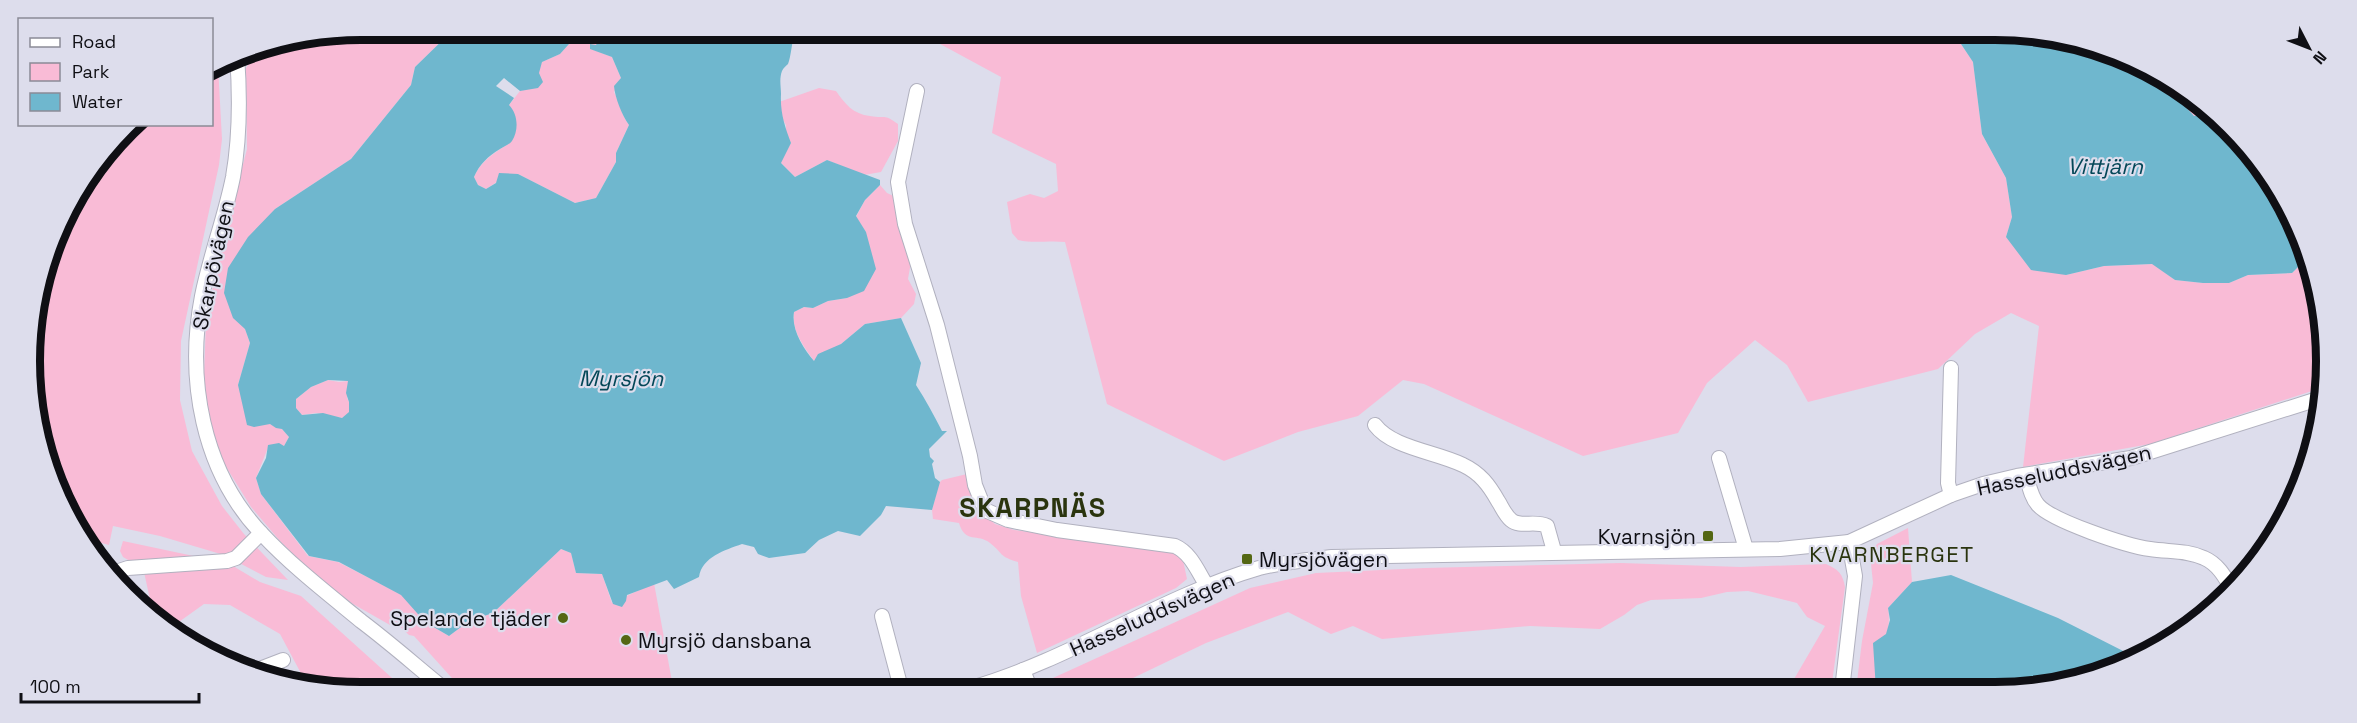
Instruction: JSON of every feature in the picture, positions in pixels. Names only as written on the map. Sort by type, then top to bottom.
[{"type":"street","name":"Skarpövägen","points":[[238,66],[237,152],[202,293],[197,324],[196,366],[199,406],[213,455],[242,510],[261,533]]},
{"type":"street","points":[[917,92],[898,182],[904,224],[938,325],[975,485],[985,510],[996,516],[1029,525],[1175,546],[1189,556],[1207,586]]},
{"type":"street","points":[[1951,368],[1948,483],[1951,495]]},
{"type":"street","name":"Hasseluddsvägen","points":[[988,682],[1023,670],[1207,586],[1261,568],[1323,558],[1746,549],[1822,546],[1849,542],[1951,495],[1983,484],[2026,474],[2131,458],[2314,400]]},
{"type":"street","points":[[1375,425],[1379,431],[1397,441],[1461,464],[1478,474],[1490,488],[1510,520],[1518,524],[1537,523],[1546,526],[1554,552]]},
{"type":"street","points":[[1719,458],[1746,549]]},
{"type":"street","points":[[2026,474],[2037,504],[2052,515],[2121,544],[2185,552],[2206,559],[2220,570],[2228,582]]},
{"type":"street","points":[[119,571],[128,568],[227,561],[236,558],[261,533],[309,579],[436,682]]},
{"type":"street","points":[[1843,682],[1855,576],[1849,542]]},
{"type":"street","points":[[882,616],[899,682]]},
{"type":"street","points":[[264,667],[283,660]]},
{"type":"street","points":[[1023,670],[1028,682]]},
{"type":"green space","points":[[362,40],[443,40],[415,67],[411,85],[351,159],[275,209],[245,329],[250,343],[238,385],[270,424],[282,429],[289,437],[284,446],[269,445],[256,478],[261,494],[308,556],[338,562],[402,595],[425,622],[449,636],[469,621],[493,613],[561,549],[571,553],[576,573],[602,574],[612,603],[654,583],[672,682],[455,682],[414,636],[409,635],[395,622],[390,625],[353,604],[317,578],[280,541],[251,507],[217,450],[208,414],[204,375],[206,323],[217,265],[247,149],[246,68],[251,61],[278,51],[320,43]]},
{"type":"green space","points":[[599,40],[594,50],[612,57],[621,78],[614,92],[629,125],[616,153],[616,162],[596,198],[575,203],[518,174],[508,175],[486,189],[478,185],[474,177],[477,171],[490,157],[511,142],[509,105],[520,91],[531,88],[542,62],[560,54],[569,44],[576,41]]},
{"type":"green space","points":[[933,40],[1956,40],[1973,62],[1982,134],[2006,178],[2012,217],[2006,237],[2066,275],[2104,266],[2153,264],[2175,280],[2229,283],[2248,275],[2292,273],[2301,264],[2314,320],[2315,390],[2150,444],[2023,467],[2039,326],[2011,313],[1975,334],[1938,369],[1808,402],[1787,365],[1755,340],[1707,383],[1678,433],[1583,456],[1424,384],[1403,380],[1358,416],[1298,432],[1224,461],[1107,404],[1065,242],[1018,240],[1012,233],[1007,202],[1030,194],[1044,198],[1058,191],[1056,164],[992,133],[1001,77]]},
{"type":"green space","points":[[218,75],[222,139],[219,165],[181,341],[180,400],[192,451],[222,506],[244,534],[288,580],[266,577],[224,555],[160,536],[113,526],[109,545],[96,542],[84,522],[65,484],[51,445],[43,403],[40,362],[43,320],[51,278],[65,239],[95,183],[120,150],[144,126],[213,126],[213,78]]},
{"type":"green space","points":[[819,88],[836,91],[854,111],[870,116],[887,117],[898,124],[898,141],[881,172],[864,175],[827,160],[795,177],[780,162],[791,143],[786,134],[786,125],[779,102]]},
{"type":"green space","points":[[2176,96],[2200,115],[2194,116]]},
{"type":"green space","points":[[880,185],[887,193],[898,198],[912,256],[908,279],[916,294],[914,304],[901,318],[865,324],[841,344],[814,361],[796,332],[794,312],[804,307],[813,308],[828,301],[847,298],[866,232],[856,217],[865,200]]},
{"type":"green space","points":[[328,380],[348,381],[347,398],[350,412],[342,418],[316,413],[302,415],[296,408],[296,399],[311,387]]},
{"type":"green space","points":[[967,474],[984,514],[995,524],[1014,530],[1173,552],[1183,560],[1187,579],[1176,588],[1037,653],[1021,596],[1018,562],[1004,556],[985,540],[968,536],[959,523],[933,519],[932,510],[939,483],[942,480]]},
{"type":"green space","points":[[1908,528],[1912,582],[1888,608],[1888,628],[1877,682],[1857,682],[1873,583],[1870,554],[1877,544]]},
{"type":"green space","points":[[123,541],[203,558],[137,565],[123,557],[120,551]]},
{"type":"green space","points":[[1621,563],[1741,567],[1826,564],[1839,572],[1845,587],[1832,682],[1792,682],[1825,626],[1807,617],[1797,603],[1748,591],[1727,592],[1701,598],[1651,600],[1637,605],[1600,629],[1530,626],[1382,639],[1353,626],[1331,634],[1288,612],[1206,643],[1133,678],[1129,682],[1044,682],[1250,588],[1316,573]]},
{"type":"green space","points":[[233,566],[260,582],[301,596],[396,682],[341,682],[303,677],[280,634],[230,605],[204,604],[177,624],[151,604],[144,572]]},
{"type":"water","name":"Myrsjön","points":[[443,40],[576,40],[560,54],[542,62],[539,73],[543,82],[538,88],[520,91],[504,78],[496,86],[514,98],[509,105],[516,117],[516,132],[511,142],[488,158],[474,177],[478,185],[486,189],[496,183],[499,173],[518,174],[575,203],[596,198],[616,162],[616,153],[629,125],[616,96],[614,86],[621,78],[612,57],[590,49],[590,44],[596,45],[599,40],[793,40],[788,64],[782,70],[781,77],[782,114],[791,143],[781,163],[795,177],[827,160],[880,180],[880,185],[865,200],[856,216],[866,232],[876,269],[864,291],[847,298],[828,301],[813,308],[804,307],[794,312],[796,332],[814,361],[818,354],[841,344],[865,324],[901,318],[921,363],[916,385],[942,431],[947,431],[929,449],[930,457],[934,461],[932,464],[935,478],[940,482],[932,510],[886,506],[881,515],[860,536],[838,531],[819,540],[805,553],[769,558],[758,554],[754,547],[742,544],[709,559],[699,577],[674,589],[667,580],[627,595],[622,607],[613,604],[602,574],[576,573],[571,553],[561,549],[493,613],[469,621],[449,636],[425,622],[401,595],[339,562],[309,556],[261,494],[256,478],[266,458],[268,445],[279,443],[284,446],[289,437],[282,429],[270,424],[254,427],[247,425],[238,385],[250,343],[245,329],[233,318],[224,293],[228,268],[248,237],[275,209],[351,159],[411,85],[415,67]],"holes":[[[328,380],[348,381],[346,393],[349,412],[342,418],[323,413],[302,415],[296,408],[296,399],[311,387]]]},
{"type":"water","name":"Vittjärn","points":[[1956,40],[2016,41],[2079,51],[2118,65],[2174,95],[2194,116],[2200,115],[2207,120],[2250,166],[2283,220],[2301,264],[2292,273],[2248,275],[2229,283],[2175,280],[2152,264],[2104,266],[2066,275],[2031,270],[2006,237],[2012,217],[2006,178],[1982,134],[1973,62]]},
{"type":"water","points":[[1951,575],[2058,618],[2128,653],[2079,672],[2037,680],[1875,682],[1873,643],[1886,634],[1890,620],[1888,608],[1912,582]]},
{"type":"place","name":"Kvarnsjön","points":[[1708,536]]},
{"type":"place","name":"Myrsjövägen","points":[[1247,559]]},
{"type":"place","name":"Spelande tjäder","points":[[563,618]]},
{"type":"place","name":"Myrsjö dansbana","points":[[626,640]]},
{"type":"district","name":"SKARPNÄS","points":[[1033,507]]},
{"type":"district","name":"KVARNBERGET","points":[[1892,554]]}]
